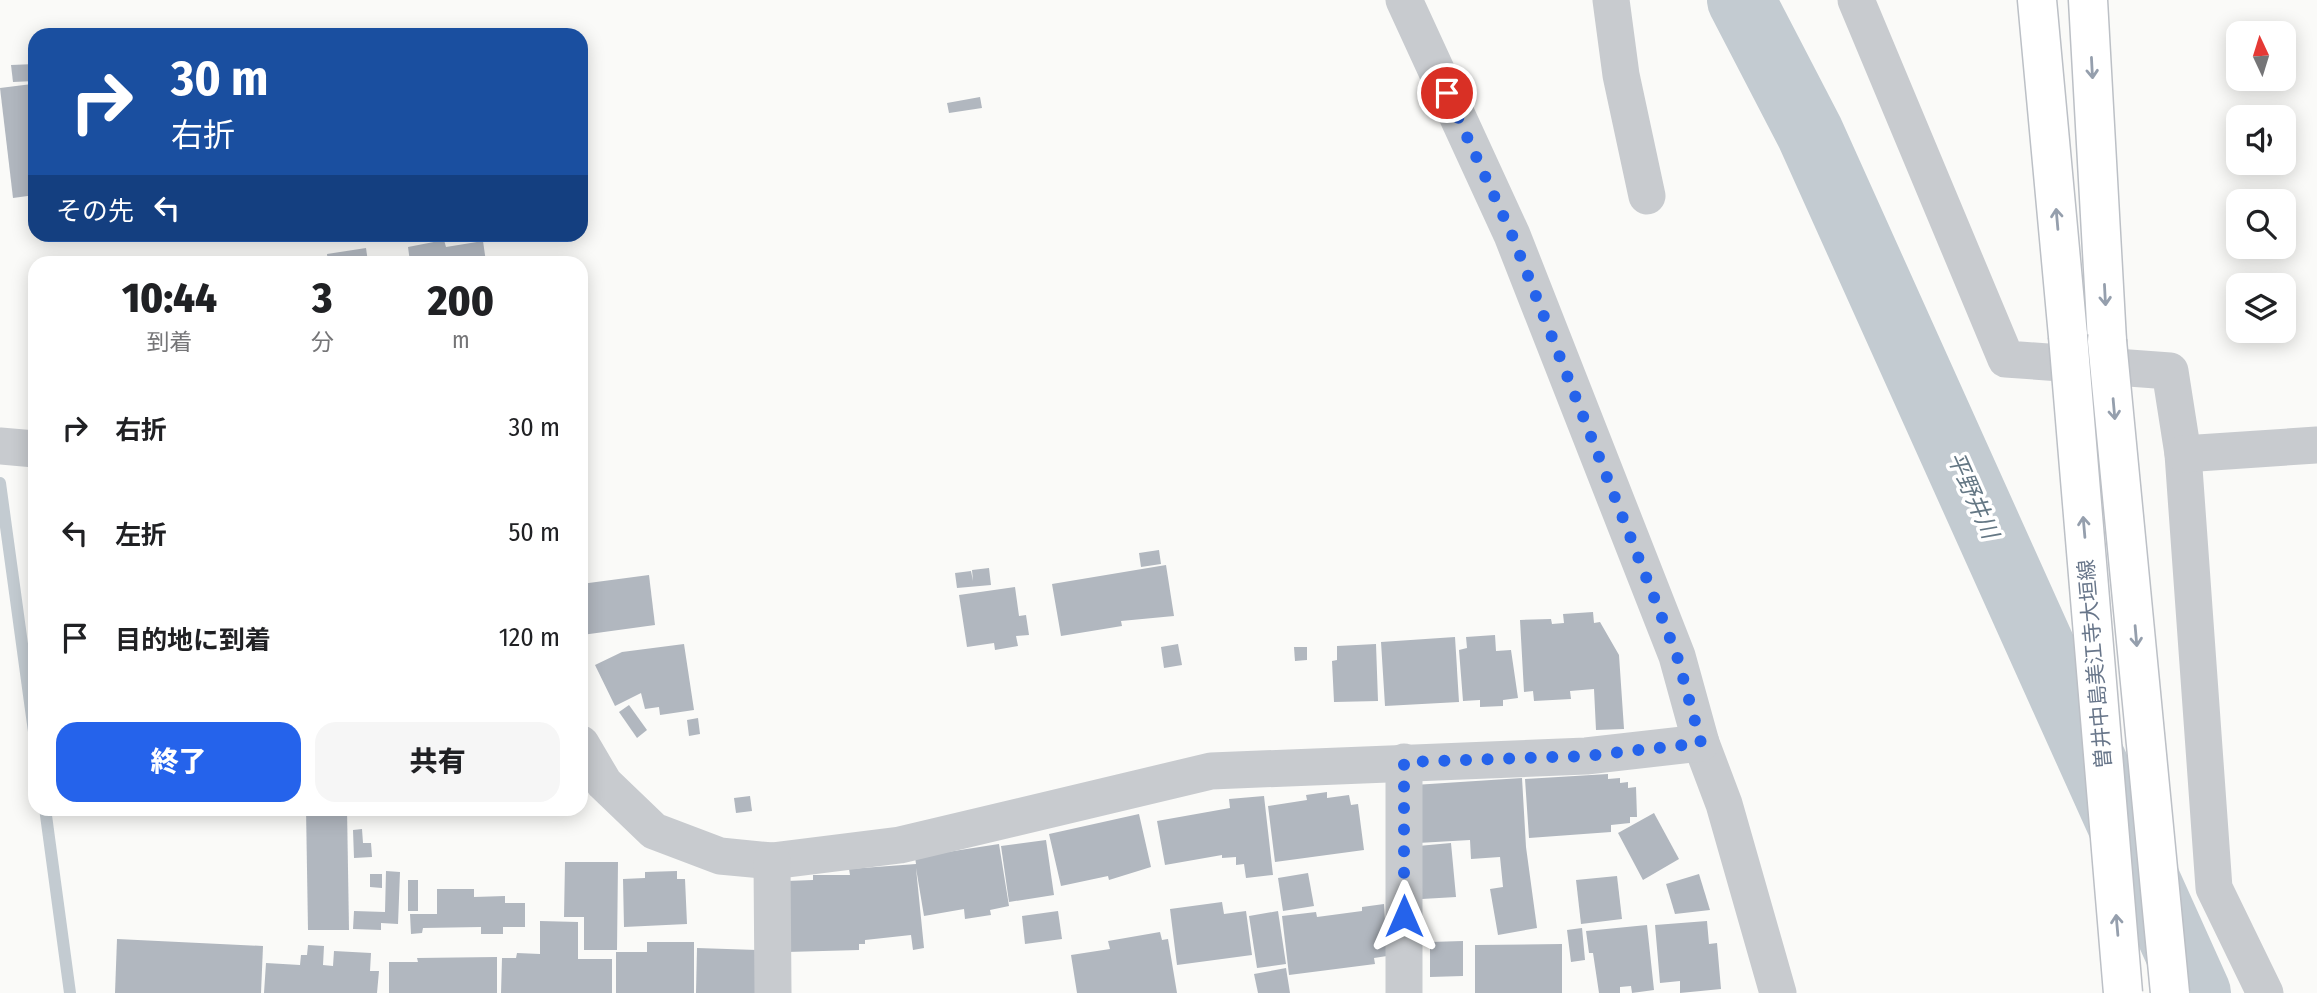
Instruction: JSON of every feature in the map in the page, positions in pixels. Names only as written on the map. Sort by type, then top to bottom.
[{"type":"main road","name":"曽井中島美江寺大垣線","points":[[2037,0],[2123,993]]},
{"type":"main road","name":"曽井中島美江寺大垣線","points":[[2088,0],[2108,341],[2170,993]]},
{"type":"street","points":[[1404,0],[1512,235],[1677,656],[1701,743],[1724,804],[1778,993]]},
{"type":"street","points":[[1611,0],[1621,75],[1647,196]]},
{"type":"street","points":[[1856,0],[2006,359],[2170,371],[2183,454],[2214,887],[2265,993]]},
{"type":"street","points":[[2183,454],[2317,445]]},
{"type":"street","points":[[0,446],[28,448]]},
{"type":"street","points":[[588,756],[604,783],[654,831],[720,856],[772,861],[900,845],[1211,771],[1586,756],[1701,743]]},
{"type":"street","points":[[1404,762],[1404,993]]},
{"type":"street","points":[[772,861],[774,993]]},
{"type":"building","points":[[28,64],[28,81],[13,82],[11,65]]},
{"type":"building","points":[[28,84],[28,196],[13,198],[0,88]]},
{"type":"building","points":[[980,97],[982,108],[949,113],[947,103]]},
{"type":"building","points":[[434,242],[445,242],[446,247],[483,242],[485,256],[409,256],[408,247]]},
{"type":"building","points":[[366,248],[367,256],[327,256]]},
{"type":"building","points":[[1159,550],[1161,564],[1141,567],[1139,553]]},
{"type":"building","points":[[1166,565],[1174,616],[1121,621],[1122,626],[1061,636],[1052,584]]},
{"type":"building","points":[[989,568],[991,585],[957,588],[955,573],[971,571],[973,581],[972,570]]},
{"type":"building","points":[[649,575],[655,625],[588,634],[588,583]]},
{"type":"building","points":[[1015,587],[1019,616],[1026,615],[1029,635],[1016,636],[1018,646],[995,650],[994,643],[967,647],[959,595]]},
{"type":"building","points":[[1593,612],[1594,623],[1600,622],[1619,655],[1624,729],[1596,730],[1594,689],[1570,691],[1571,699],[1534,701],[1533,691],[1524,692],[1520,620],[1551,619],[1552,624],[1564,623],[1563,614]]},
{"type":"building","points":[[1495,635],[1496,651],[1511,650],[1518,698],[1503,700],[1503,706],[1480,707],[1480,700],[1463,701],[1459,650],[1467,648],[1466,637]]},
{"type":"building","points":[[1455,637],[1459,702],[1385,706],[1381,642]]},
{"type":"building","points":[[684,644],[694,710],[660,715],[659,707],[645,709],[641,693],[615,706],[595,665],[622,652]]},
{"type":"building","points":[[1178,644],[1182,665],[1164,668],[1161,647]]},
{"type":"building","points":[[1376,644],[1378,701],[1334,702],[1332,661],[1337,660],[1337,646]]},
{"type":"building","points":[[1294,647],[1307,647],[1307,660],[1295,661]]},
{"type":"building","points":[[629,705],[647,730],[637,738],[619,712]]},
{"type":"building","points":[[698,718],[700,734],[689,736],[687,720]]},
{"type":"building","points":[[1608,774],[1608,779],[1620,778],[1620,783],[1628,782],[1628,788],[1636,787],[1637,817],[1630,817],[1630,823],[1611,825],[1611,832],[1529,838],[1525,779]]},
{"type":"building","points":[[1522,778],[1526,847],[1537,928],[1498,935],[1490,889],[1503,887],[1500,857],[1471,859],[1470,840],[1418,843],[1414,785]]},
{"type":"building","points":[[1327,792],[1327,798],[1349,795],[1351,805],[1358,804],[1364,850],[1275,862],[1268,806],[1307,800],[1306,795]]},
{"type":"building","points":[[750,796],[752,811],[736,813],[734,798]]},
{"type":"building","points":[[1264,796],[1273,875],[1246,878],[1244,864],[1236,865],[1236,857],[1222,858],[1222,855],[1165,865],[1157,821],[1230,808],[1229,799]]},
{"type":"building","points":[[1654,813],[1679,859],[1643,880],[1618,833]]},
{"type":"building","points":[[1139,814],[1151,867],[1109,880],[1108,876],[1061,886],[1049,834]]},
{"type":"building","points":[[306,816],[347,816],[349,930],[308,930]]},
{"type":"building","points":[[362,829],[363,843],[371,843],[372,857],[354,858],[353,830]]},
{"type":"building","points":[[1046,840],[1054,895],[1009,902],[1001,846]]},
{"type":"building","points":[[1451,843],[1456,897],[1422,899],[1418,846]]},
{"type":"building","points":[[999,844],[1009,906],[990,910],[991,915],[965,919],[964,909],[924,916],[916,868],[924,948],[913,950],[911,935],[865,940],[865,944],[859,944],[859,950],[787,952],[786,881],[813,880],[813,875],[850,875],[849,869],[916,864],[915,857]]},
{"type":"building","points":[[565,862],[618,862],[617,950],[584,950],[584,917],[564,917]]},
{"type":"building","points":[[386,871],[400,872],[398,924],[381,923],[381,930],[353,929],[354,911],[385,912]]},
{"type":"building","points":[[677,871],[677,879],[685,879],[687,924],[624,927],[623,879],[645,878],[645,872]]},
{"type":"building","points":[[1308,873],[1314,906],[1283,911],[1278,878]]},
{"type":"building","points":[[370,874],[382,874],[382,888],[370,887]]},
{"type":"building","points":[[1699,874],[1710,910],[1675,914],[1666,884]]},
{"type":"building","points":[[1617,876],[1622,919],[1581,924],[1576,880]]},
{"type":"building","points":[[408,880],[418,880],[418,911],[408,911]]},
{"type":"building","points":[[437,889],[474,889],[474,897],[505,896],[505,903],[525,903],[525,927],[503,927],[503,934],[481,934],[481,927],[423,928],[422,933],[411,934],[410,914],[437,914]]},
{"type":"building","points":[[1222,902],[1224,914],[1246,911],[1252,955],[1177,965],[1170,909]]},
{"type":"building","points":[[1384,904],[1387,956],[1374,958],[1375,964],[1289,975],[1282,916],[1316,912],[1317,917],[1362,911],[1362,907]]},
{"type":"building","points":[[1058,911],[1062,939],[1025,944],[1022,916]]},
{"type":"building","points":[[1278,911],[1286,964],[1257,968],[1249,916]]},
{"type":"building","points":[[540,921],[578,922],[578,959],[612,959],[612,993],[501,993],[502,958],[516,958],[517,953],[540,954]]},
{"type":"building","points":[[1707,921],[1709,944],[1717,943],[1721,989],[1680,993],[1680,981],[1660,983],[1655,925]]},
{"type":"building","points":[[1647,925],[1654,990],[1632,993],[1631,986],[1620,987],[1620,993],[1599,993],[1593,953],[1589,953],[1586,931]]},
{"type":"building","points":[[1582,928],[1585,960],[1571,962],[1567,930]]},
{"type":"building","points":[[1160,932],[1162,940],[1168,939],[1177,993],[1077,993],[1071,955],[1110,949],[1108,941]]},
{"type":"building","points":[[117,939],[263,946],[261,993],[115,993]]},
{"type":"building","points":[[1463,941],[1463,976],[1430,977],[1430,942]]},
{"type":"building","points":[[647,942],[694,942],[694,993],[616,993],[616,952],[647,952]]},
{"type":"building","points":[[1562,944],[1562,993],[1475,993],[1475,945]]},
{"type":"building","points":[[308,945],[324,946],[323,965],[333,966],[334,951],[371,953],[370,971],[379,971],[377,993],[264,993],[266,963],[300,965],[301,955],[307,955]]},
{"type":"building","points":[[697,948],[757,950],[756,993],[696,993]]},
{"type":"building","points":[[497,957],[497,993],[389,993],[389,962],[418,962],[417,958]]},
{"type":"building","points":[[1286,968],[1290,993],[1258,993],[1254,974]]},
{"type":"waterway","name":"平野井川","points":[[1741,0],[1810,133],[2197,993]]},
{"type":"waterway","points":[[0,483],[28,688]]},
{"type":"waterway","points":[[46,816],[70,993]]},
{"type":"route","points":[[1404,916],[1404,762],[1586,756],[1701,743],[1677,656],[1512,235],[1447,93]]}]
